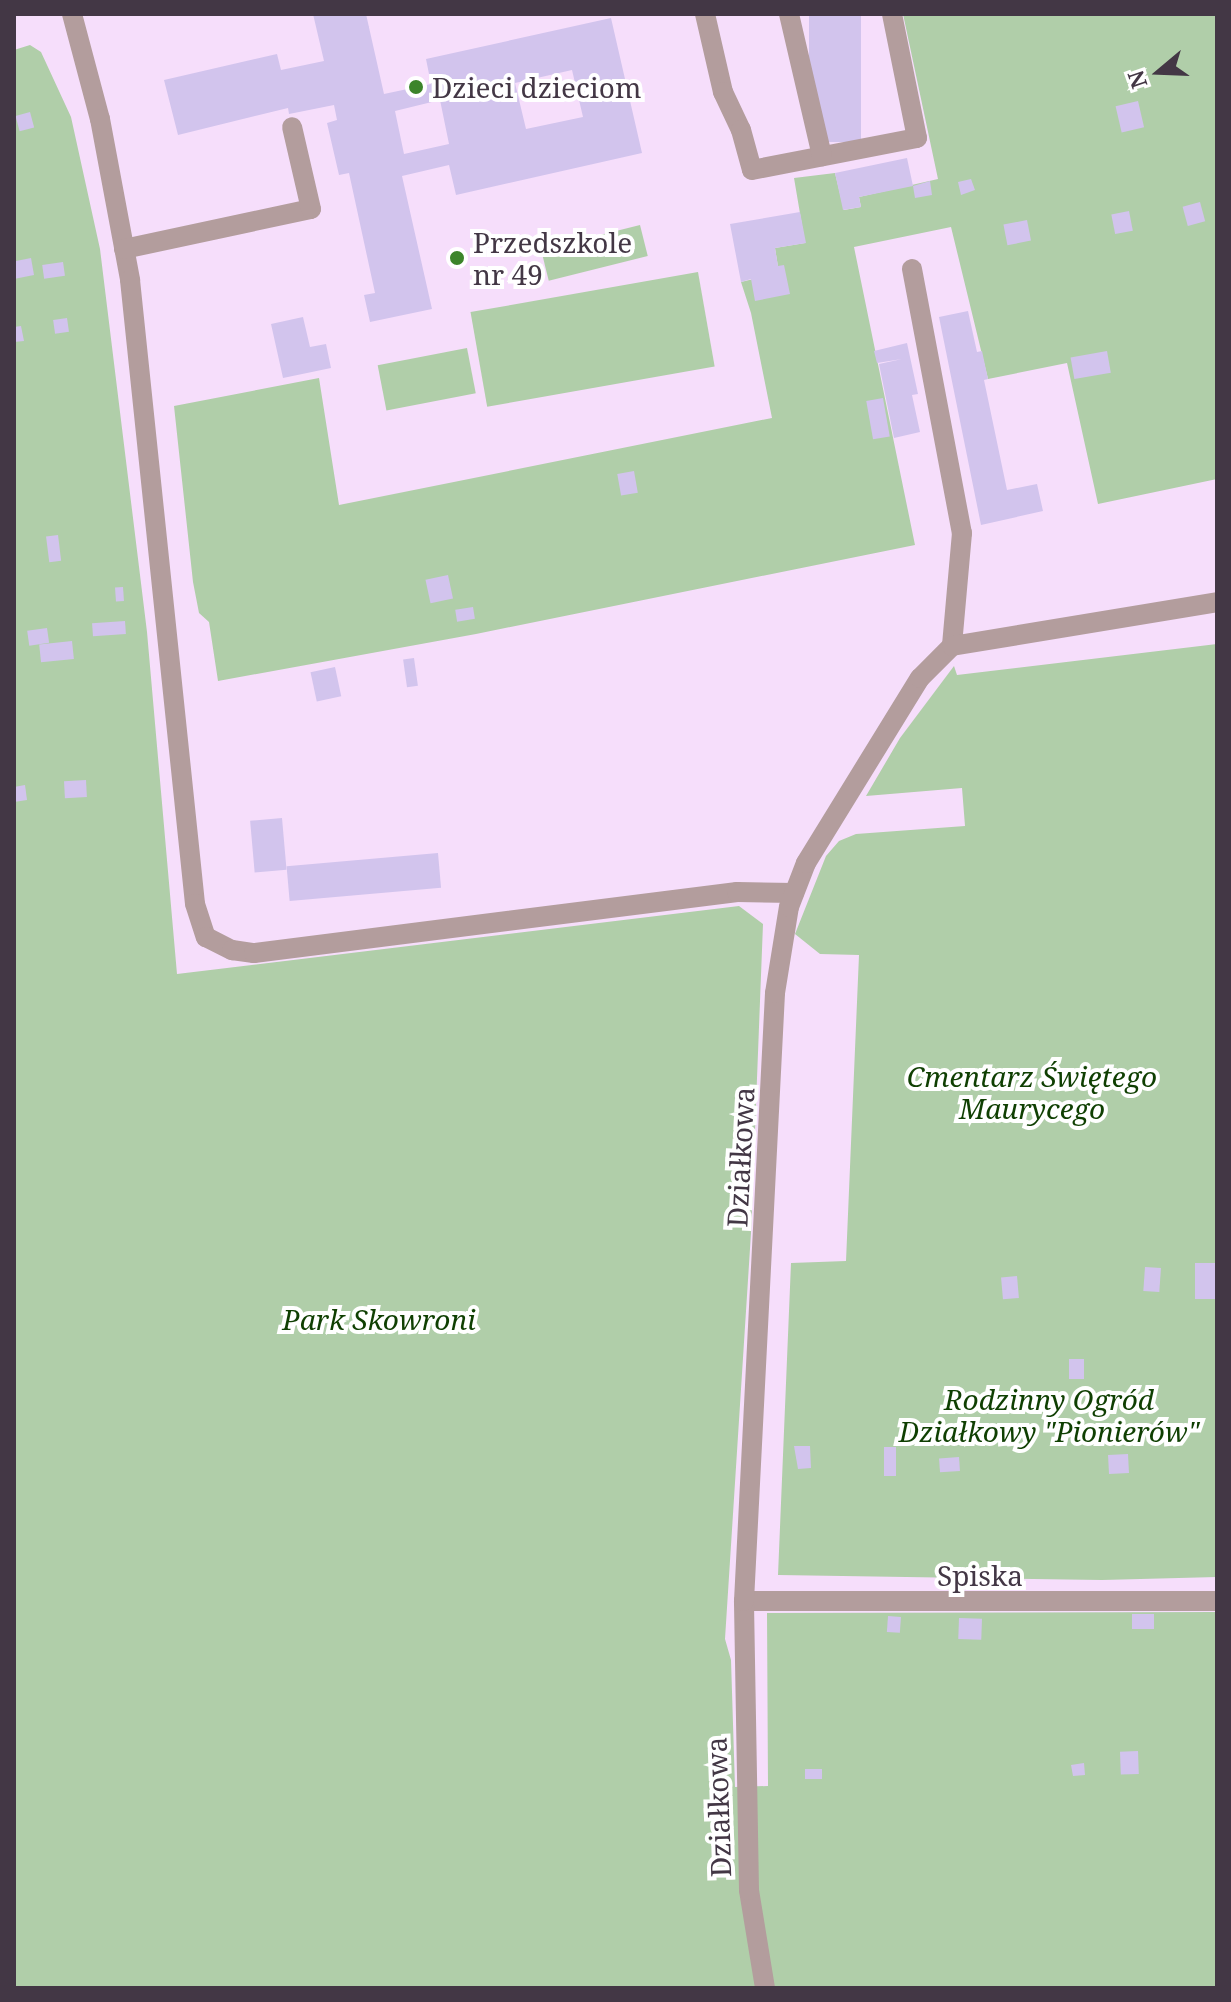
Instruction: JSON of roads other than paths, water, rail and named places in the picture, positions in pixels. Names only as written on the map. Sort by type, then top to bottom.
[{"type":"street","points":[[72,14],[100,119],[124,249],[177,700],[195,904],[206,937],[232,950],[254,953],[737,892],[794,893]]},
{"type":"street","points":[[705,14],[723,92],[741,130],[752,170],[917,138],[892,14]]},
{"type":"street","points":[[789,14],[822,156]]},
{"type":"street","points":[[124,249],[311,209],[292,127]]},
{"type":"street","points":[[912,269],[962,533],[952,646],[1217,602]]},
{"type":"street","name":"Działkowa","points":[[765,1988],[749,1890],[744,1601],[775,993],[785,924],[806,863],[920,678],[952,646]]},
{"type":"street","name":"Spiska","points":[[744,1601],[1217,1601]]},
{"type":"place","name":"Dzieci dzieciom","points":[[416,87]]},
{"type":"place","name":"Przedszkole nr 49","points":[[457,258]]},
{"type":"park label","name":"Cmentarz Świętego Maurycego","points":[[1032,1092]]},
{"type":"park label","name":"Park Skowroni","points":[[379,1319]]},
{"type":"park label","name":"Rodzinny Ogród Działkowy \"Pionierów\"","points":[[1049,1415]]}]
